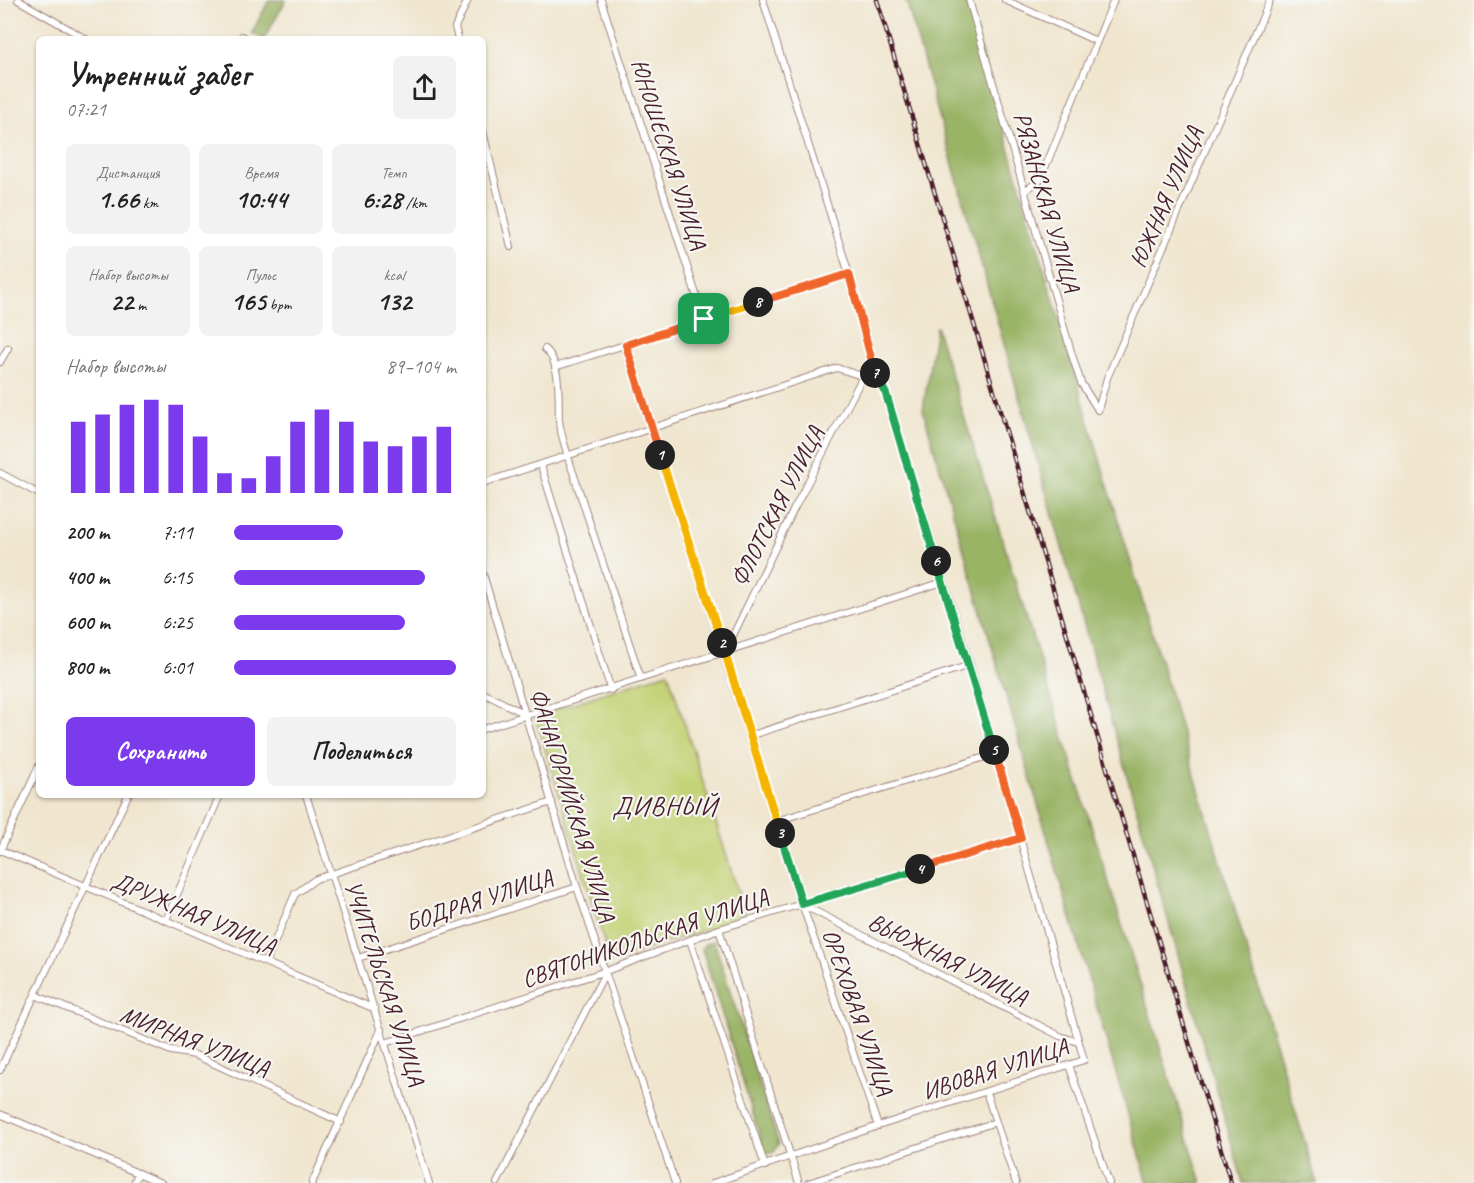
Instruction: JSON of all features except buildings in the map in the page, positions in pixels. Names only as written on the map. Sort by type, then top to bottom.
[{"type":"street","points":[[20,0],[81,36]]},
{"type":"street","points":[[457,36],[454,27],[468,0]]},
{"type":"street","name":"ЮНОШЕСКАЯ УЛИЦА","points":[[601,0],[704,319]]},
{"type":"street","points":[[763,0],[849,274],[877,381],[886,394],[970,665],[1078,1042]]},
{"type":"street","name":"РЯЗАНСКАЯ УЛИЦА","points":[[969,0],[1075,364],[1081,383],[1098,410]]},
{"type":"street","points":[[1005,0],[1096,41]]},
{"type":"street","points":[[1026,190],[1040,180],[1114,0]]},
{"type":"street","name":"ЮЖНАЯ УЛИЦА","points":[[1098,410],[1107,378],[1270,0]]},
{"type":"street","points":[[486,144],[511,247]]},
{"type":"street","points":[[555,367],[849,274]]},
{"type":"street","name":"ОРЕХОВАЯ УЛИЦА","points":[[626,345],[651,430],[725,653],[802,904],[878,1126]]},
{"type":"street","points":[[0,362],[8,348]]},
{"type":"street","points":[[545,348],[555,367],[561,406],[559,419],[568,457],[641,679]]},
{"type":"street","points":[[486,482],[837,368],[877,381]]},
{"type":"street","name":"ФЛОТСКАЯ УЛИЦА","points":[[725,653],[794,509],[863,376]]},
{"type":"street","points":[[541,466],[611,690]]},
{"type":"street","points":[[0,473],[36,492]]},
{"type":"street","points":[[486,728],[611,690],[943,582]]},
{"type":"street","name":"ФАНАГОРИЙСКАЯ УЛИЦА","points":[[486,584],[577,887],[675,1183]]},
{"type":"street","points":[[749,736],[970,665]]},
{"type":"street","points":[[486,694],[527,715]]},
{"type":"street","points":[[776,821],[995,754]]},
{"type":"street","points":[[0,851],[36,773]]},
{"type":"street","points":[[0,1070],[127,798]]},
{"type":"street","points":[[166,920],[219,798]]},
{"type":"street","name":"УЧИТЕЛЬСКАЯ УЛИЦА","points":[[307,798],[429,1183]]},
{"type":"street","points":[[266,962],[295,894],[303,886],[331,874],[552,802]]},
{"type":"street","name":"СВЯТОНИКОЛЬСКАЯ УЛИЦА","points":[[386,1043],[606,971],[719,929],[1021,838]]},
{"type":"street","name":"ДРУЖНАЯ УЛИЦА","points":[[0,851],[375,1009]]},
{"type":"street","name":"БОДРАЯ УЛИЦА","points":[[358,958],[577,887]]},
{"type":"street","name":"ВЬЮЖНАЯ УЛИЦА","points":[[802,904],[1060,1036],[1078,1042]]},
{"type":"street","points":[[719,929],[799,1183]]},
{"type":"street","points":[[690,940],[765,1166]]},
{"type":"street","points":[[497,1183],[606,971]]},
{"type":"street","name":"МИРНАЯ УЛИЦА","points":[[35,995],[171,1051],[195,1055],[341,1122]]},
{"type":"street","points":[[312,1183],[381,1029]]},
{"type":"street","name":"ИВОВАЯ УЛИЦА","points":[[713,1183],[878,1126],[1084,1060],[1078,1042]]},
{"type":"street","points":[[1069,1065],[1109,1183]]},
{"type":"street","points":[[986,1092],[1016,1183]]},
{"type":"street","points":[[0,1114],[161,1183]]},
{"type":"street","points":[[808,1183],[996,1122]]},
{"type":"street","points":[[134,1183],[138,1173]]},
{"type":"green space","points":[[269,0],[286,0],[266,36],[252,33]]},
{"type":"green space","points":[[906,0],[966,0],[1095,443],[1317,1183],[1243,1183]]},
{"type":"green space","points":[[936,326],[1202,1183],[1148,1183],[923,410]]},
{"type":"green space","points":[[668,672],[746,917],[610,961],[535,716]]},
{"type":"green space","points":[[714,941],[779,1144],[774,1152],[769,1154],[764,1150],[702,949],[705,944]]},
{"type":"railway","points":[[877,0],[1231,1183]]},
{"type":"district","name":"ДИВНЫЙ","points":[[665,806]]},
{"type":"route","points":[[849,274],[877,381],[886,394],[1021,838],[802,904],[725,653],[651,430],[626,345],[704,319],[849,274]]}]
